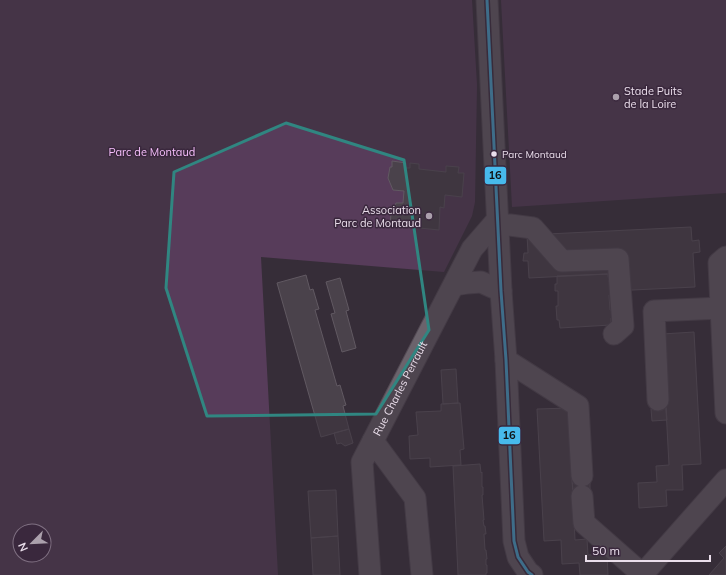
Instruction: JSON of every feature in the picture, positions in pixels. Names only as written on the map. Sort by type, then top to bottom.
[{"type":"street","points":[[487,0],[514,541],[518,557],[528,572],[532,575]]},
{"type":"street","points":[[498,222],[533,228],[562,261],[618,259],[623,326],[614,334]]},
{"type":"street","name":"Rue Charles Perrault","points":[[370,575],[362,462],[472,249],[498,222]]},
{"type":"street","points":[[726,257],[719,263],[726,413]]},
{"type":"street","points":[[454,285],[481,282],[501,291]]},
{"type":"street","points":[[658,400],[654,311],[721,308]]},
{"type":"street","points":[[506,360],[578,406],[584,523],[643,575],[726,480]]},
{"type":"street","points":[[373,441],[415,498],[422,575]]},
{"type":"highlighted area","points":[[286,123],[404,160],[429,330],[376,414],[207,416],[166,288],[174,172]]},
{"type":"green space","name":"Parc de Montaud","points":[[0,0],[472,0],[477,85],[475,202],[472,216],[444,272],[261,257],[278,575],[0,575]]},
{"type":"green space","name":"Stade Puits de la Loire","points":[[501,0],[726,0],[726,193],[512,207]]},
{"type":"building","points":[[392,161],[406,163],[405,168],[410,168],[410,163],[419,164],[419,169],[446,172],[446,166],[459,167],[458,173],[464,173],[462,197],[445,195],[444,208],[440,207],[439,230],[390,225],[391,214],[396,203],[403,203],[404,191],[393,190],[388,178],[390,167],[392,167]]},
{"type":"building","points":[[691,227],[692,241],[699,240],[700,252],[693,253],[695,287],[612,291],[611,281],[609,282],[608,274],[529,278],[528,261],[523,261],[524,253],[528,253],[527,235]]},
{"type":"building","points":[[608,274],[609,282],[611,281],[612,295],[609,295],[610,310],[613,310],[611,325],[560,328],[559,320],[557,320],[556,306],[558,306],[558,291],[555,291],[557,276]]},
{"type":"building","points":[[306,275],[310,290],[313,289],[319,309],[315,310],[337,386],[340,385],[346,405],[343,406],[349,429],[321,437],[277,283]]},
{"type":"building","points":[[340,278],[349,310],[346,311],[356,348],[342,352],[331,314],[335,313],[326,282]]},
{"type":"building","points":[[694,332],[701,464],[682,465],[683,490],[666,490],[667,506],[639,508],[638,483],[657,482],[656,466],[669,465],[662,334]]},
{"type":"building","points":[[456,369],[458,403],[443,404],[441,370]]},
{"type":"building","points":[[460,403],[464,449],[460,450],[461,465],[430,467],[430,458],[410,459],[409,436],[418,435],[416,412],[441,411],[441,404]]},
{"type":"building","points":[[569,408],[575,540],[587,539],[588,555],[607,554],[608,575],[580,575],[579,563],[562,564],[561,540],[544,541],[537,409]]},
{"type":"building","points":[[666,408],[667,420],[652,421],[651,409]]},
{"type":"building","points":[[349,429],[353,443],[345,446],[341,443],[337,444],[334,433]]},
{"type":"building","points":[[480,464],[483,487],[483,520],[486,534],[484,534],[487,573],[486,575],[458,575],[453,466]]},
{"type":"building","points":[[590,479],[590,492],[573,493],[572,480]]},
{"type":"building","points":[[336,490],[338,536],[311,538],[308,491]]},
{"type":"building","points":[[338,536],[340,575],[313,575],[311,538]]},
{"type":"building","points":[[726,546],[726,575],[709,575],[724,558],[719,553]]},
{"type":"transit line","name":"16","points":[[487,0],[514,541],[518,557],[528,572],[532,575]]},
{"type":"place","name":"Stade Puits de la Loire","points":[[616,97]]},
{"type":"place","name":"Parc Montaud","points":[[494,154]]},
{"type":"place","name":"Association Parc de Montaud","points":[[429,216]]}]
